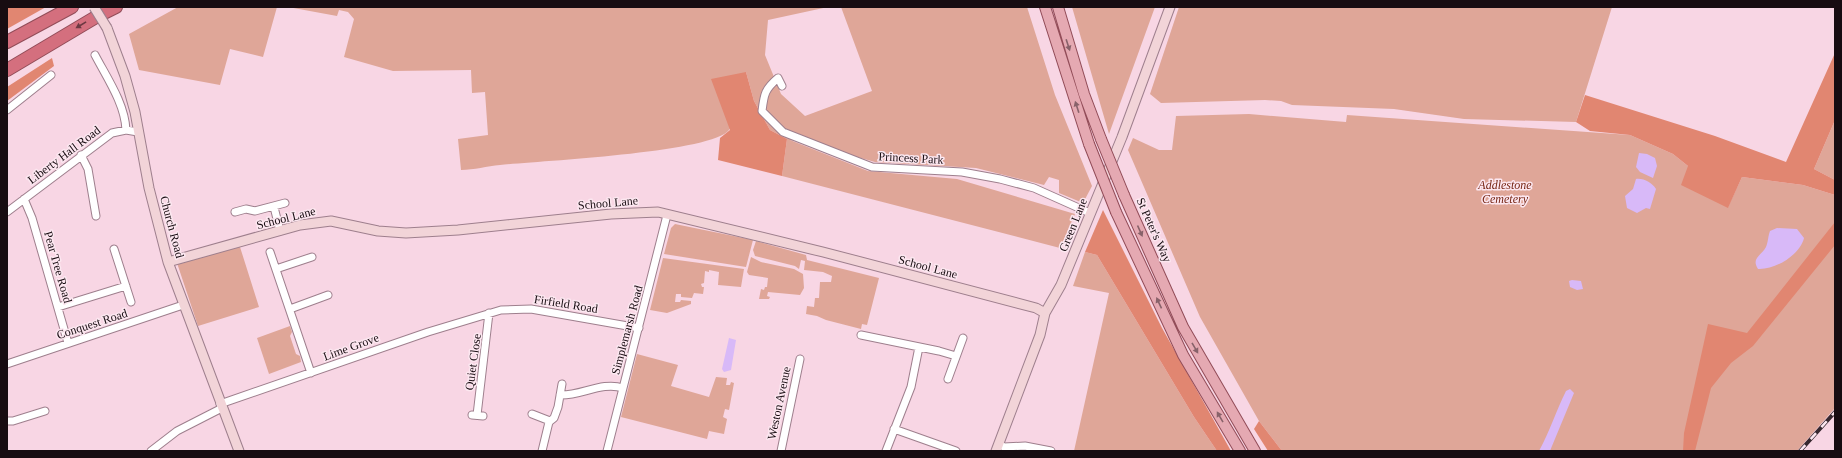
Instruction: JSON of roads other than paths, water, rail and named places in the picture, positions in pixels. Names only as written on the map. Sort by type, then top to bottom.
[{"type":"highway","points":[[7,42],[72,7]]},
{"type":"highway","points":[[7,70],[96,17],[116,7]]},
{"type":"main road","points":[[1045,7],[1089,144],[1116,212],[1183,355],[1240,451]]},
{"type":"main road","name":"St Peter's Way","points":[[1058,7],[1084,94],[1101,139],[1183,328],[1255,451]]},
{"type":"street","name":"Church Road","points":[[94,7],[107,28],[125,76],[152,201],[168,262],[239,451]]},
{"type":"street","name":"Green Lane","points":[[998,448],[1040,335],[1045,313],[1061,285],[1122,137],[1170,7]]},
{"type":"street","points":[[95,55],[121,108],[125,120],[126,130]]},
{"type":"street","points":[[7,110],[51,75]]},
{"type":"street","name":"Princess Park","points":[[782,86],[778,78],[764,92],[762,111],[783,132],[811,144],[872,167],[962,172],[1026,185],[1090,213]]},
{"type":"street","name":"Liberty Hall Road","points":[[7,212],[112,133],[126,130],[138,132]]},
{"type":"street","points":[[81,155],[88,169],[96,216]]},
{"type":"street","name":"Pear Tree Road","points":[[24,199],[32,218],[68,343]]},
{"type":"street","points":[[235,212],[246,209],[255,211],[285,204]]},
{"type":"street","points":[[274,207],[280,231]]},
{"type":"street","name":"School Lane","points":[[168,262],[321,221],[331,221],[378,231],[406,233],[458,230],[611,214],[646,212],[667,215],[823,252],[1036,308],[1045,313]]},
{"type":"street","name":"Simplemarsh Road","points":[[607,451],[667,215]]},
{"type":"street","points":[[114,249],[131,302]]},
{"type":"street","points":[[270,252],[312,373]]},
{"type":"street","points":[[276,269],[312,257]]},
{"type":"street","points":[[58,307],[126,286]]},
{"type":"street","points":[[290,309],[328,295]]},
{"type":"street","name":"Conquest Road","points":[[7,364],[183,305]]},
{"type":"street","name":"Firfield Road","points":[[489,313],[502,310],[531,309],[639,328]]},
{"type":"street","name":"Lime Grove","points":[[152,451],[177,431],[221,406],[428,332],[489,313]]},
{"type":"street","name":"Quiet Close","points":[[477,415],[489,313]]},
{"type":"street","points":[[861,335],[956,356]]},
{"type":"street","points":[[948,378],[963,338]]},
{"type":"street","points":[[886,451],[910,387],[919,347]]},
{"type":"street","name":"Weston Avenue","points":[[781,451],[800,359]]},
{"type":"street","points":[[542,451],[550,420],[554,418],[558,407],[562,384]]},
{"type":"street","points":[[560,395],[572,395],[610,386],[623,388]]},
{"type":"street","points":[[7,421],[13,421],[45,411]]},
{"type":"street","points":[[532,414],[550,420]]},
{"type":"street","points":[[894,429],[956,451]]},
{"type":"street","points":[[998,448],[1025,446],[1051,451]]},
{"type":"railway","points":[[1800,451],[1835,412]]},
{"type":"park label","name":"Addlestone Cemetery","points":[[1505,192]]}]
